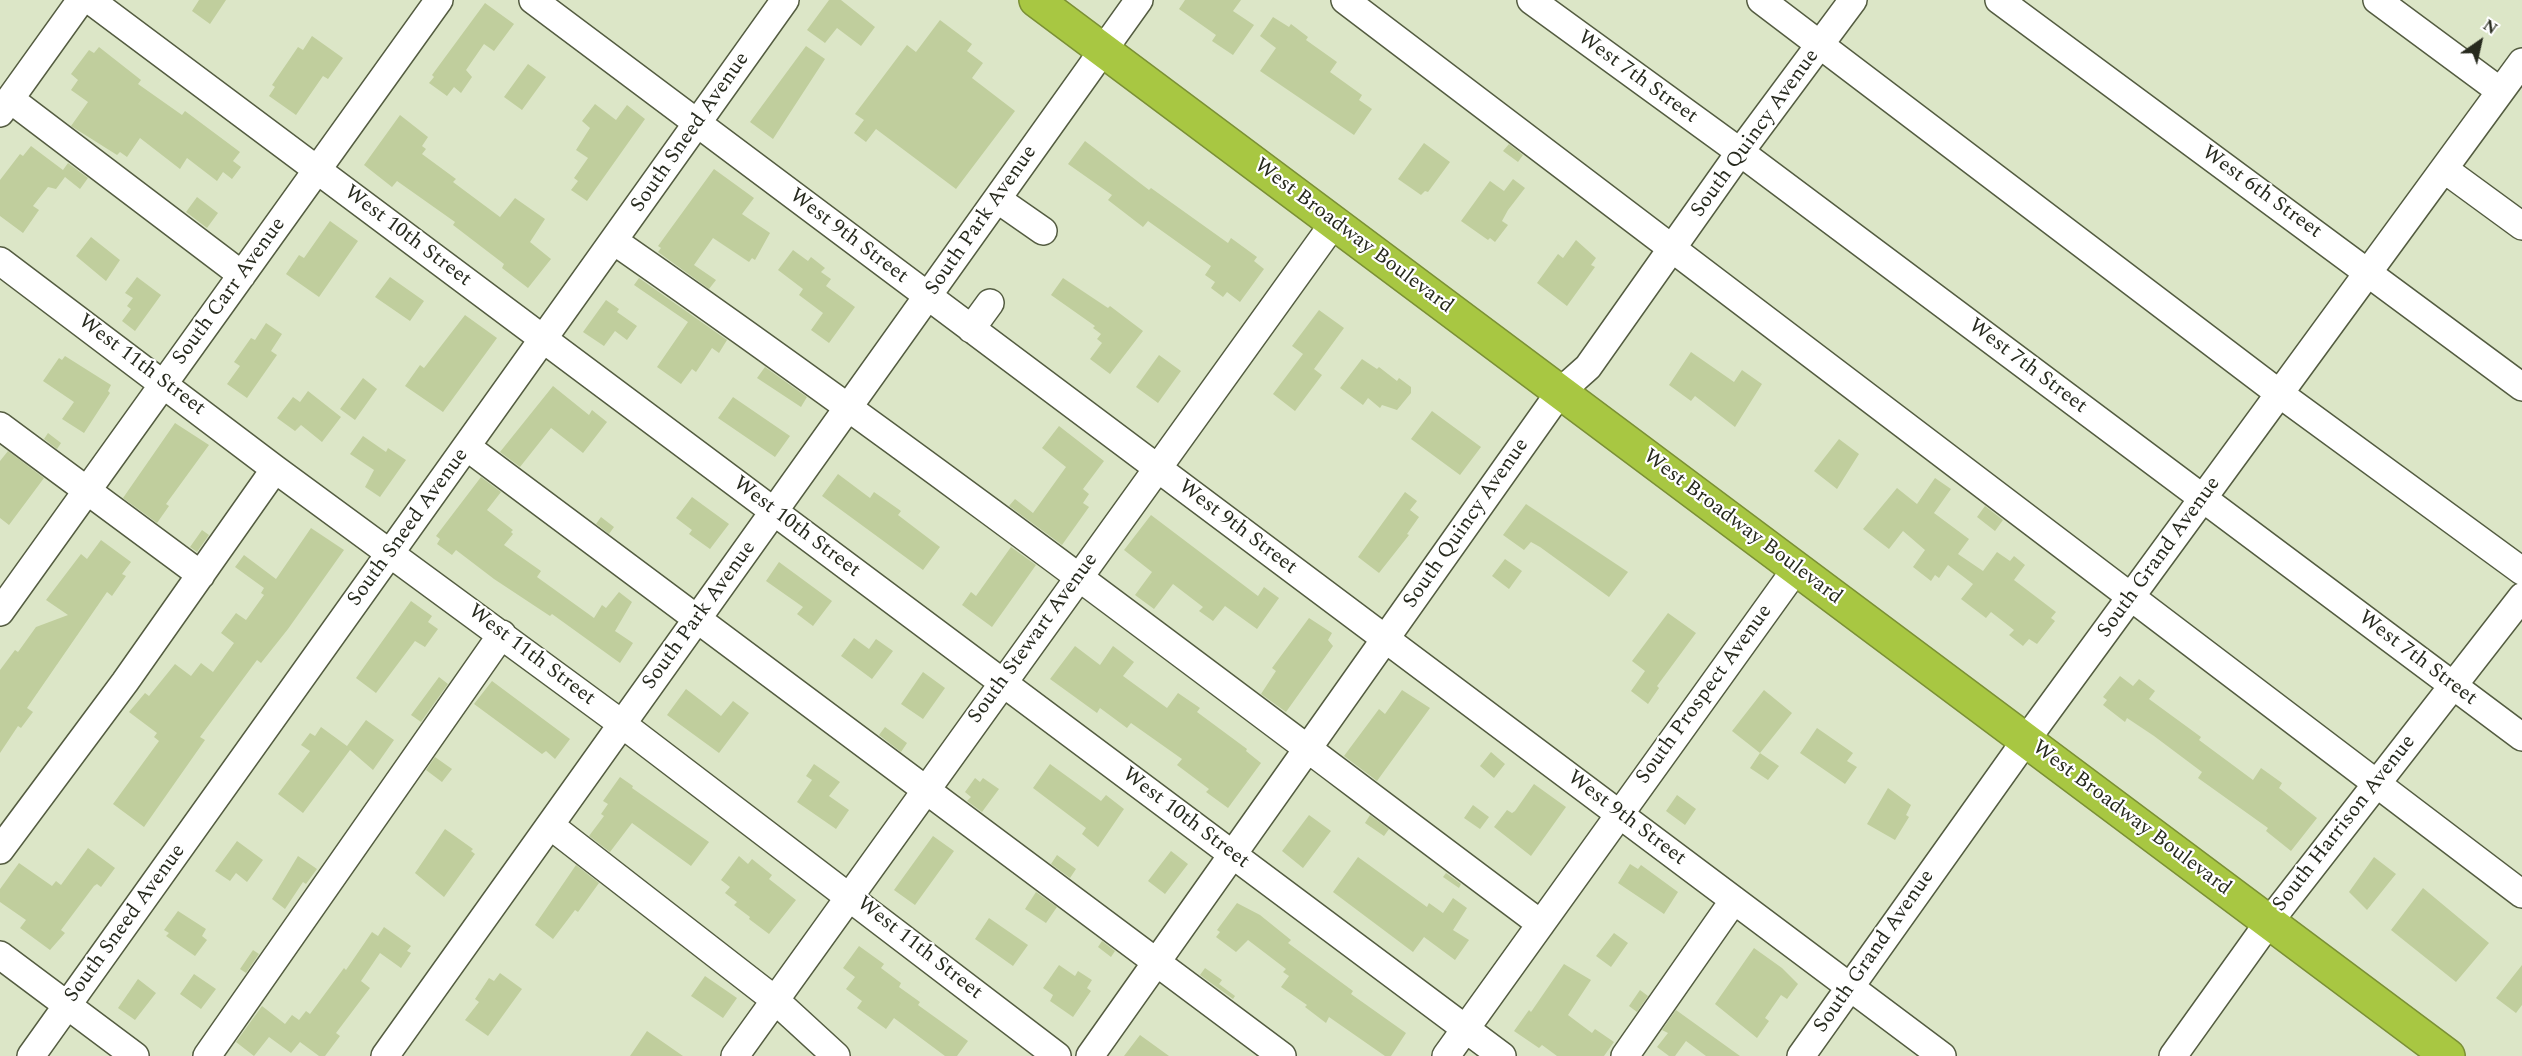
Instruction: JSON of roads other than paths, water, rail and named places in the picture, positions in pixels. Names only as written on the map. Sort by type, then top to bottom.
[{"type":"highway","name":"West Broadway Boulevard","points":[[1036,0],[2448,1056]]},
{"type":"street","points":[[81,0],[5,106],[242,275]]},
{"type":"street","name":"West 10th Street","points":[[90,0],[1502,1056]]},
{"type":"street","name":"South Carr Avenue","points":[[0,612],[439,0]]},
{"type":"street","name":"West 9th Street","points":[[532,0],[1942,1056]]},
{"type":"street","name":"South Sneed Avenue","points":[[31,1056],[785,0]]},
{"type":"street","name":"South Park Avenue","points":[[385,1056],[1139,0]]},
{"type":"street","points":[[1345,0],[2522,894]]},
{"type":"street","name":"West 7th Street","points":[[1531,0],[1740,153],[2522,737]]},
{"type":"street","points":[[1761,0],[2280,394],[2522,570]]},
{"type":"street","name":"South Quincy Avenue","points":[[1090,1056],[1234,856],[1560,392],[1588,367],[1740,153],[1853,0]]},
{"type":"street","name":"West 6th Street","points":[[2000,0],[2522,387]]},
{"type":"street","points":[[2377,0],[2500,92]]},
{"type":"street","name":"South Grand Avenue","points":[[1801,1056],[2026,740],[2522,62]]},
{"type":"street","points":[[2444,169],[2522,226]]},
{"type":"street","points":[[997,199],[1043,231]]},
{"type":"street","name":"South Stewart Avenue","points":[[735,1056],[1334,223]]},
{"type":"street","points":[[614,241],[849,408],[1079,576],[1541,924]]},
{"type":"street","name":"West 11th Street","points":[[0,261],[275,469],[622,724],[1057,1056]]},
{"type":"street","points":[[971,329],[990,303]]},
{"type":"street","points":[[0,426],[201,575]]},
{"type":"street","points":[[467,447],[1282,1056]]},
{"type":"street","points":[[0,850],[125,682],[275,469]]},
{"type":"street","name":"South Prospect Avenue","points":[[1446,1056],[1796,568]]},
{"type":"street","name":"South Harrison Avenue","points":[[2173,1056],[2269,922],[2522,597]]},
{"type":"street","points":[[207,1056],[502,634]]},
{"type":"street","points":[[551,826],[775,1000],[836,1056]]},
{"type":"street","points":[[1624,1056],[1734,900]]},
{"type":"street","points":[[0,955],[135,1056]]}]
